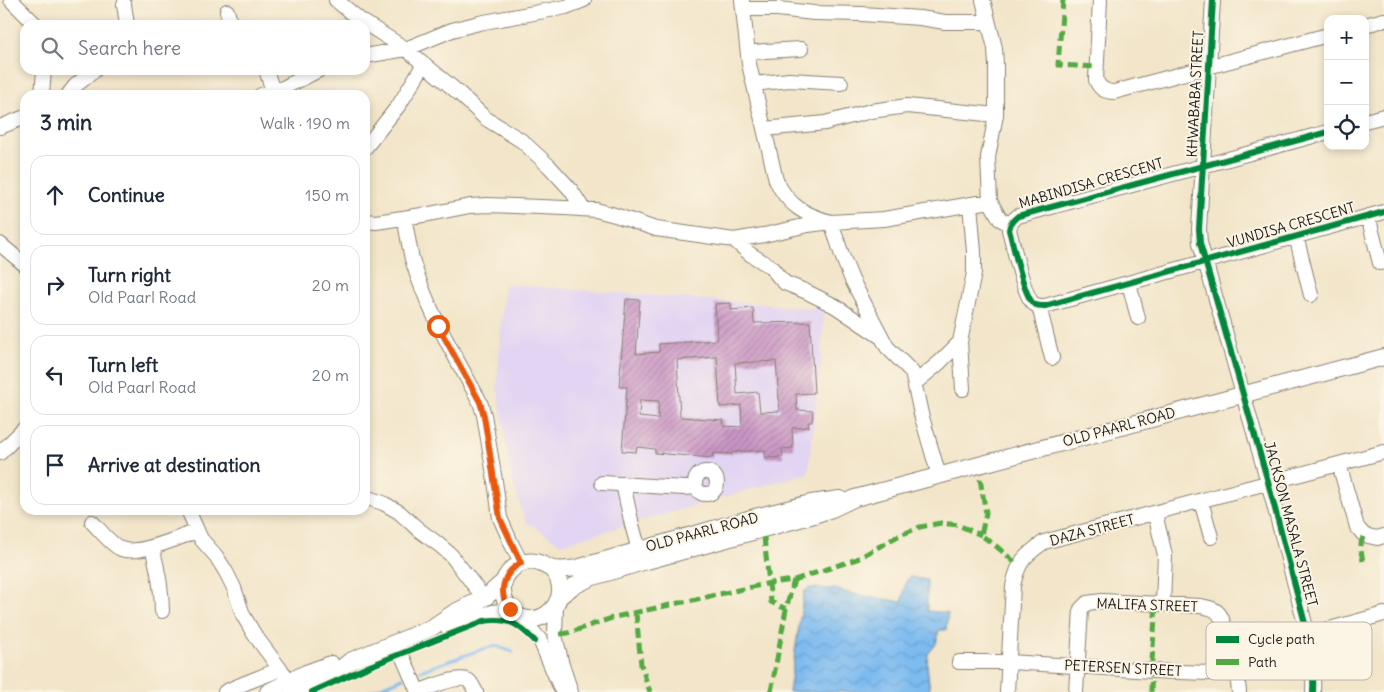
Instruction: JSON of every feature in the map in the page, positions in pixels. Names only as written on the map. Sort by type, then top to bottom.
[{"type":"main road","name":"OLD PAARL ROAD","points":[[431,628],[454,612],[483,599],[493,592],[504,581],[510,570],[521,563],[538,562],[550,568],[568,569],[641,556],[814,515],[855,498],[1384,356]]},
{"type":"main road","name":"OLD PAARL ROAD","points":[[268,692],[287,681],[336,672],[350,661],[431,628],[493,612],[532,619],[543,616],[552,610],[572,587],[641,556]]},
{"type":"main road","points":[[550,568],[559,581],[558,601]]},
{"type":"main road","points":[[504,581],[506,605],[518,615]]},
{"type":"street","points":[[11,0],[31,20]]},
{"type":"street","points":[[336,0],[360,20]]},
{"type":"street","points":[[370,55],[406,49],[452,30],[479,23],[566,6],[584,0]]},
{"type":"street","points":[[983,0],[995,48],[997,98],[988,157],[990,201],[1000,219],[1010,224]]},
{"type":"street","points":[[1100,0],[1095,75],[1098,84],[1104,91],[1114,92],[1324,36]]},
{"type":"street","name":"KHWABABA STREET","points":[[1213,0],[1199,229],[1200,243],[1242,394]]},
{"type":"street","points":[[124,4],[126,20]]},
{"type":"street","points":[[831,222],[816,218],[791,203],[781,191],[776,180],[748,54],[743,4],[768,9],[814,13],[920,18],[945,22],[988,22]]},
{"type":"street","points":[[227,12],[229,20]]},
{"type":"street","points":[[1369,24],[1384,20]]},
{"type":"street","points":[[370,26],[406,49],[460,94],[485,118],[522,141],[571,190],[583,209]]},
{"type":"street","points":[[748,54],[801,49]]},
{"type":"street","points":[[370,142],[400,105],[424,64]]},
{"type":"street","points":[[42,90],[44,75]]},
{"type":"street","points":[[72,90],[89,75]]},
{"type":"street","points":[[266,75],[267,90]]},
{"type":"street","points":[[277,90],[309,75]]},
{"type":"street","points":[[754,84],[789,80],[841,83]]},
{"type":"street","points":[[765,130],[825,123],[871,111],[907,106],[996,114]]},
{"type":"street","points":[[1369,120],[1384,116]]},
{"type":"street","points":[[0,127],[20,119]]},
{"type":"street","name":"MABINDISA CRESCENT","points":[[1052,358],[1039,306],[1034,304],[1026,293],[1009,230],[1013,219],[1022,214],[1324,133]]},
{"type":"street","points":[[370,221],[486,205],[583,209],[615,215],[656,229],[734,240],[764,236],[808,225],[884,219],[990,201]]},
{"type":"street","points":[[963,389],[960,342],[974,274],[970,204]]},
{"type":"street","name":"VUNDISA CRESCENT","points":[[1206,262],[1384,212]]},
{"type":"street","name":"VUNDISA CRESCENT","points":[[1368,216],[1380,263]]},
{"type":"street","points":[[404,218],[412,259],[438,326],[480,402],[494,471],[500,518],[521,563]]},
{"type":"street","points":[[831,222],[852,280],[887,347],[912,372],[921,414],[939,476]]},
{"type":"street","name":"VUNDISA CRESCENT","points":[[1296,236],[1311,295]]},
{"type":"street","points":[[734,240],[750,254],[771,267],[786,282],[835,306],[882,337]]},
{"type":"street","points":[[0,244],[20,261]]},
{"type":"street","points":[[1039,306],[1045,306],[1206,262]]},
{"type":"street","points":[[1129,283],[1138,318]]},
{"type":"street","points":[[915,383],[960,342]]},
{"type":"street","name":"JACKSON MASALA STREET","points":[[1242,394],[1268,482],[1305,622]]},
{"type":"street","points":[[0,453],[20,433]]},
{"type":"street","name":"DAZA STREET","points":[[1007,692],[1013,586],[1018,565],[1044,542],[1384,452]]},
{"type":"street","points":[[1340,464],[1360,531],[1370,537],[1384,536]]},
{"type":"street","points":[[602,483],[684,488],[696,487]]},
{"type":"street","points":[[623,484],[641,556]]},
{"type":"street","points":[[370,498],[399,512],[451,555],[480,592],[483,599]]},
{"type":"street","points":[[1201,501],[1211,537]]},
{"type":"street","points":[[1155,514],[1165,555],[1162,604]]},
{"type":"street","points":[[190,515],[201,539],[216,556],[226,572],[234,588],[243,615],[254,634],[287,681]]},
{"type":"street","points":[[92,522],[115,545],[123,550],[132,552],[197,531]]},
{"type":"street","points":[[152,547],[160,575],[162,611]]},
{"type":"street","points":[[558,601],[555,635],[562,665],[572,692]]},
{"type":"street","name":"MALIFA STREET","points":[[1077,666],[1081,609],[1092,602],[1200,606],[1212,608],[1218,612],[1223,622]]},
{"type":"street","points":[[1355,622],[1384,614]]},
{"type":"street","points":[[518,615],[540,640],[562,692]]},
{"type":"street","points":[[396,642],[418,692],[456,679],[464,679],[469,682],[476,692]]},
{"type":"street","name":"PETERSEN STREET","points":[[959,662],[1009,662],[1206,673]]},
{"type":"street","points":[[1076,692],[1077,666]]},
{"type":"street","points":[[225,692],[256,680],[287,681]]},
{"type":"shaded area","points":[[504,284],[824,309],[821,363],[808,473],[561,544],[526,522],[511,478],[497,385]]},
{"type":"water","points":[[910,577],[927,580],[927,611],[948,613],[946,630],[939,630],[936,644],[928,654],[927,664],[930,692],[789,692],[804,592],[809,588],[835,589],[902,602],[906,581]]},
{"type":"building","points":[[626,299],[640,300],[636,354],[659,352],[659,344],[717,340],[715,304],[731,303],[731,310],[753,308],[754,323],[810,322],[814,393],[796,394],[797,410],[813,411],[812,422],[808,422],[809,427],[792,428],[793,448],[782,449],[783,457],[765,458],[765,450],[732,452],[732,454],[713,453],[712,458],[655,453],[655,449],[637,447],[636,452],[622,451],[627,387],[619,387]],"holes":[[[717,357],[720,407],[741,405],[742,427],[723,426],[724,420],[680,417],[677,360]],[[776,361],[780,411],[760,412],[758,392],[737,394],[735,363]],[[640,400],[659,401],[658,419],[639,417]]]},
{"type":"waterway","points":[[420,671],[496,646],[513,652]]},
{"type":"waterway","points":[[369,692],[403,678]]},
{"type":"marked path","points":[[1063,0],[1058,65],[1096,67]]},
{"type":"marked path","points":[[980,479],[986,513],[981,535],[1018,565]]},
{"type":"marked path","points":[[560,634],[615,617],[770,583],[794,580],[857,559],[898,536],[920,527],[941,523],[958,525],[981,535]]},
{"type":"marked path","points":[[1363,561],[1361,545],[1364,535]]},
{"type":"marked path","points":[[764,537],[771,602],[786,609]]},
{"type":"marked path","points":[[771,692],[786,609],[794,580]]},
{"type":"marked path","points":[[1151,692],[1156,603]]},
{"type":"marked path","points":[[636,613],[641,665],[650,692]]},
{"type":"cycle path","points":[[1213,0],[1199,229],[1200,243],[1268,482],[1305,622]]},
{"type":"cycle path","points":[[1324,133],[1018,216],[1010,225],[1009,230],[1026,292],[1030,300],[1035,305],[1045,306],[1384,212]]},
{"type":"cycle path","points":[[312,692],[370,666],[484,621],[507,621],[518,626],[535,641]]},
{"type":"cycle path","points":[[1313,680],[1313,692]]},
{"type":"route","points":[[438,326],[480,402],[484,416],[500,518],[521,563],[510,570],[504,581],[504,599],[510,609]]}]
